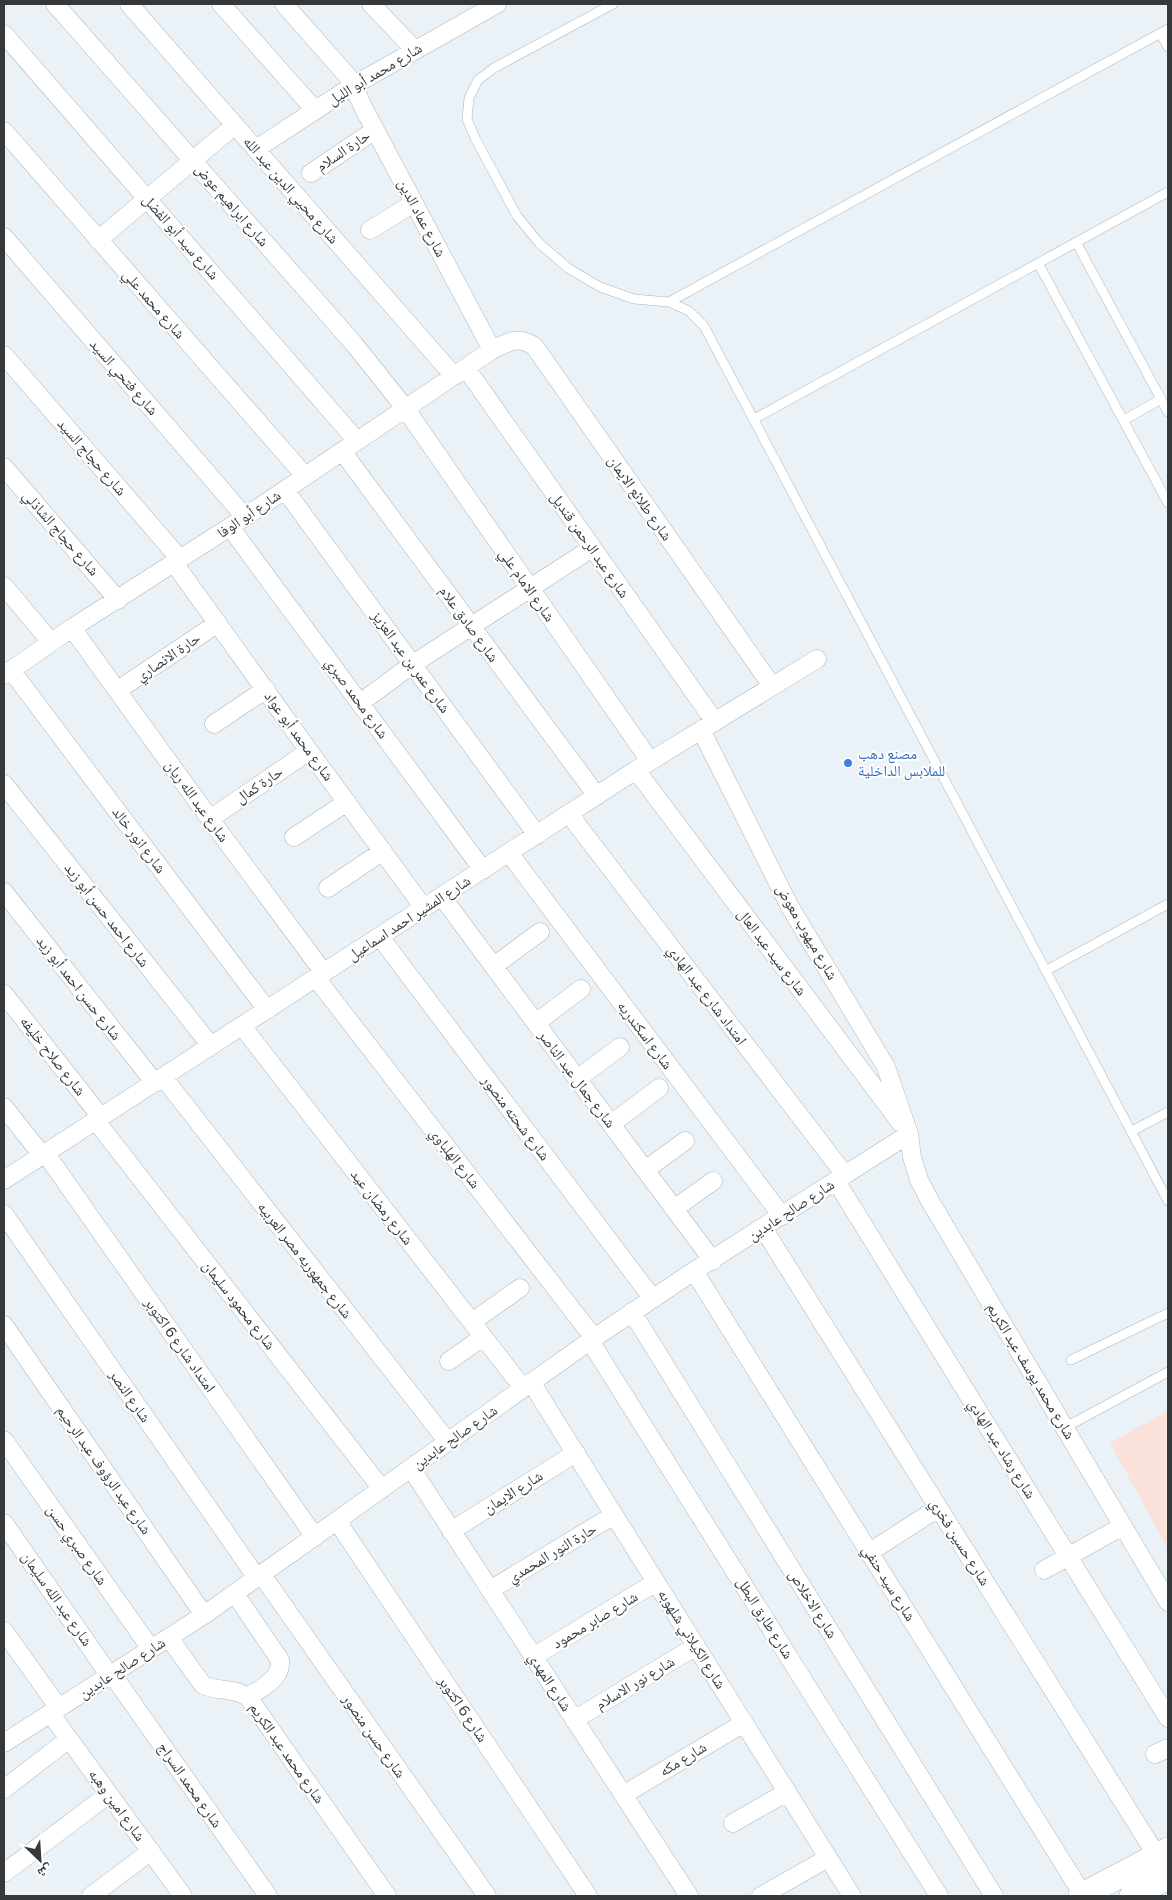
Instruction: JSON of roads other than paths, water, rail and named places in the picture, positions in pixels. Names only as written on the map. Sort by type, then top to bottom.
[{"type":"street","name":"شارع ابراهيم عوض","points":[[55,4],[354,344],[406,408]]},
{"type":"street","name":"شارع محيي الدين عبد الله","points":[[129,4],[256,149],[460,372]]},
{"type":"street","points":[[220,4],[315,110]]},
{"type":"street","name":"شارع عماد الدين","points":[[284,4],[354,84],[375,130],[492,350]]},
{"type":"street","points":[[372,4],[415,50]]},
{"type":"street","name":"شارع محمد أبو الليل","points":[[256,149],[354,84],[415,50],[478,8],[497,4]]},
{"type":"street","name":"شارع سيد أبو الفضل","points":[[4,34],[357,441]]},
{"type":"street","points":[[98,240],[235,125]]},
{"type":"street","name":"حارة السلام","points":[[311,173],[375,130]]},
{"type":"street","name":"شارع محمد علي","points":[[4,131],[305,476]]},
{"type":"street","points":[[370,230],[414,203]]},
{"type":"street","name":"شارع فتحي السيد","points":[[4,237],[245,517]]},
{"type":"street","name":"شارع طلائع الايمان","points":[[492,350],[519,340],[528,342],[535,347],[772,686]]},
{"type":"street","name":"شارع أبو الوفا","points":[[7,672],[230,527],[492,350]]},
{"type":"street","name":"شارع حجاج السيد","points":[[4,355],[177,561]]},
{"type":"street","name":"شارع عبد الرحمن قنديل","points":[[460,372],[592,548],[708,726]]},
{"type":"street","name":"شارع الامام علي","points":[[406,408],[530,588],[643,766]]},
{"type":"street","name":"شارع صادق علام","points":[[342,451],[597,796]]},
{"type":"street","name":"شارع حجاج الشاذلي","points":[[4,467],[118,600]]},
{"type":"street","name":"شارع عمر بن عبد العزيز","points":[[285,490],[537,835]]},
{"type":"street","name":"شارع محمد صبري","points":[[230,527],[483,870]]},
{"type":"street","points":[[360,703],[413,664],[592,548]]},
{"type":"street","name":"شارع محمد أبو عواد","points":[[177,561],[218,623],[309,752],[424,908]]},
{"type":"street","points":[[4,586],[51,642]]},
{"type":"street","name":"حارة الانصاري","points":[[118,690],[218,623]]},
{"type":"street","name":"شارع عبد الله ريان","points":[[72,628],[210,819],[320,976]]},
{"type":"street","name":"شارع المشير احمد اسماعيل","points":[[4,1180],[643,766],[816,659]]},
{"type":"street","name":"شارع انور خالد","points":[[7,672],[267,1010]]},
{"type":"street","points":[[214,724],[266,689]]},
{"type":"street","name":"شارع ميهوب معوض","points":[[708,726],[790,906],[886,1067],[909,1134]]},
{"type":"street","name":"حارة كمال","points":[[210,819],[309,752]]},
{"type":"street","name":"شارع سيد عبد العال","points":[[643,766],[909,1134]]},
{"type":"street","name":"شارع احمد حسن أبو زيد","points":[[4,784],[211,1046]]},
{"type":"street","points":[[294,837],[347,802]]},
{"type":"street","name":"امتداد شارع عبد الهادي","points":[[569,814],[840,1178]]},
{"type":"street","points":[[328,888],[383,851]]},
{"type":"street","name":"شارع اسكندريه","points":[[509,853],[782,1216]]},
{"type":"street","name":"شارع حسن احمد أبو زيد","points":[[4,892],[159,1080]]},
{"type":"street","name":"شارع جمال عبد الناصر","points":[[442,896],[712,1260]]},
{"type":"street","points":[[494,966],[540,932]]},
{"type":"street","name":"شارع شحته منصور","points":[[380,937],[653,1299]]},
{"type":"street","name":"شارع الهلباوي","points":[[320,976],[592,1339]]},
{"type":"street","points":[[536,1023],[581,989]]},
{"type":"street","name":"شارع صلاح خليفه","points":[[4,994],[99,1119]]},
{"type":"street","name":"شارع رمضان عيد","points":[[242,1026],[483,1337],[528,1385]]},
{"type":"street","points":[[577,1079],[620,1047]]},
{"type":"street","name":"شارع جمهوريه مصر العربيه","points":[[159,1080],[448,1442]]},
{"type":"street","points":[[611,1124],[659,1088]]},
{"type":"street","name":"امتداد شارع 6 اكتوبر","points":[[4,1107],[44,1155],[315,1537]]},
{"type":"street","name":"شارع محمود سليمان","points":[[99,1119],[382,1489]]},
{"type":"street","name":"شارع صالح عابدين","points":[[4,1743],[151,1650],[235,1594],[632,1312],[909,1134]]},
{"type":"street","name":"شارع محمد يوسف عبد الكريم","points":[[909,1134],[912,1158],[919,1180],[1168,1602]]},
{"type":"street","points":[[645,1170],[685,1140]]},
{"type":"street","name":"شارع رشاد عبد الهادي","points":[[840,1178],[1168,1718]]},
{"type":"street","points":[[674,1209],[713,1181]]},
{"type":"street","name":"شارع النصر","points":[[4,1214],[259,1576]]},
{"type":"street","name":"شارع حسين فخري","points":[[763,1228],[938,1508],[1165,1861]]},
{"type":"street","name":"شارع سيد حنفي","points":[[694,1271],[1082,1896]]},
{"type":"street","points":[[472,1322],[520,1288]]},
{"type":"street","name":"شارع الاخلاص","points":[[632,1312],[994,1896]]},
{"type":"street","name":"شارع عبد الرؤوف عبد الرحيم","points":[[4,1326],[204,1615]]},
{"type":"street","points":[[449,1361],[483,1337]]},
{"type":"street","name":"شارع طارق البطل","points":[[592,1339],[939,1896]]},
{"type":"street","name":"شارع الكيلاني شلهوبه","points":[[528,1385],[576,1454],[852,1896]]},
{"type":"street","name":"شارع صبري حسن","points":[[4,1440],[151,1650]]},
{"type":"street","name":"شارع الايمان","points":[[451,1531],[576,1454]]},
{"type":"street","name":"شارع المهدي","points":[[411,1468],[689,1896]]},
{"type":"street","points":[[870,1552],[938,1508]]},
{"type":"street","name":"حارة النور المحمدي","points":[[490,1590],[614,1515]]},
{"type":"street","name":"شارع 6 اكتوبر","points":[[337,1521],[588,1896]]},
{"type":"street","name":"شارع عبد الله سليمان","points":[[4,1523],[111,1675]]},
{"type":"street","points":[[1044,1570],[1123,1526]]},
{"type":"street","name":"شارع حسن منصور","points":[[259,1576],[487,1896]]},
{"type":"street","name":"شارع صابر محمود","points":[[533,1657],[656,1582]]},
{"type":"street","points":[[235,1594],[280,1660],[281,1667],[278,1674],[248,1697]]},
{"type":"street","name":"شارع امين وهبه","points":[[4,1631],[54,1711],[69,1739],[183,1896]]},
{"type":"street","name":"شارع محمد عبد الكريم","points":[[169,1638],[203,1685],[212,1689],[231,1689],[248,1697],[387,1896]]},
{"type":"street","name":"شارع نور الاسلام","points":[[574,1720],[696,1646]]},
{"type":"street","name":"شارع محمد السراج","points":[[111,1675],[268,1896]]},
{"type":"street","name":"شارع مكه","points":[[623,1795],[744,1723]]},
{"type":"street","points":[[4,1789],[69,1739]]},
{"type":"street","points":[[732,1823],[786,1792]]},
{"type":"street","points":[[4,1874],[109,1794]]},
{"type":"street","points":[[91,1896],[150,1851]]},
{"type":"street","points":[[761,1896],[828,1858]]},
{"type":"street","points":[[1143,1894],[1165,1861]]},
{"type":"street","points":[[1082,1896],[1165,1861]]},
{"type":"lane","points":[[613,4],[494,68],[478,80],[469,98],[467,119],[474,138],[518,216],[540,244],[568,268],[600,286],[634,299],[669,302],[689,311],[704,326],[1168,1201]]},
{"type":"lane","points":[[669,302],[1164,31],[1168,47]]},
{"type":"lane","points":[[754,419],[1168,192]]},
{"type":"lane","points":[[1076,242],[1168,412]]},
{"type":"lane","points":[[1038,263],[1168,503]]},
{"type":"lane","points":[[1124,420],[1161,399]]},
{"type":"lane","points":[[1046,970],[1168,904]]},
{"type":"lane","points":[[1132,1130],[1168,1112]]},
{"type":"lane","points":[[1071,1360],[1168,1313]]},
{"type":"lane","points":[[1064,1428],[1168,1372]]},
{"type":"place","name":"مصنع دهب للملابس الداخلية","points":[[848,763]]}]
